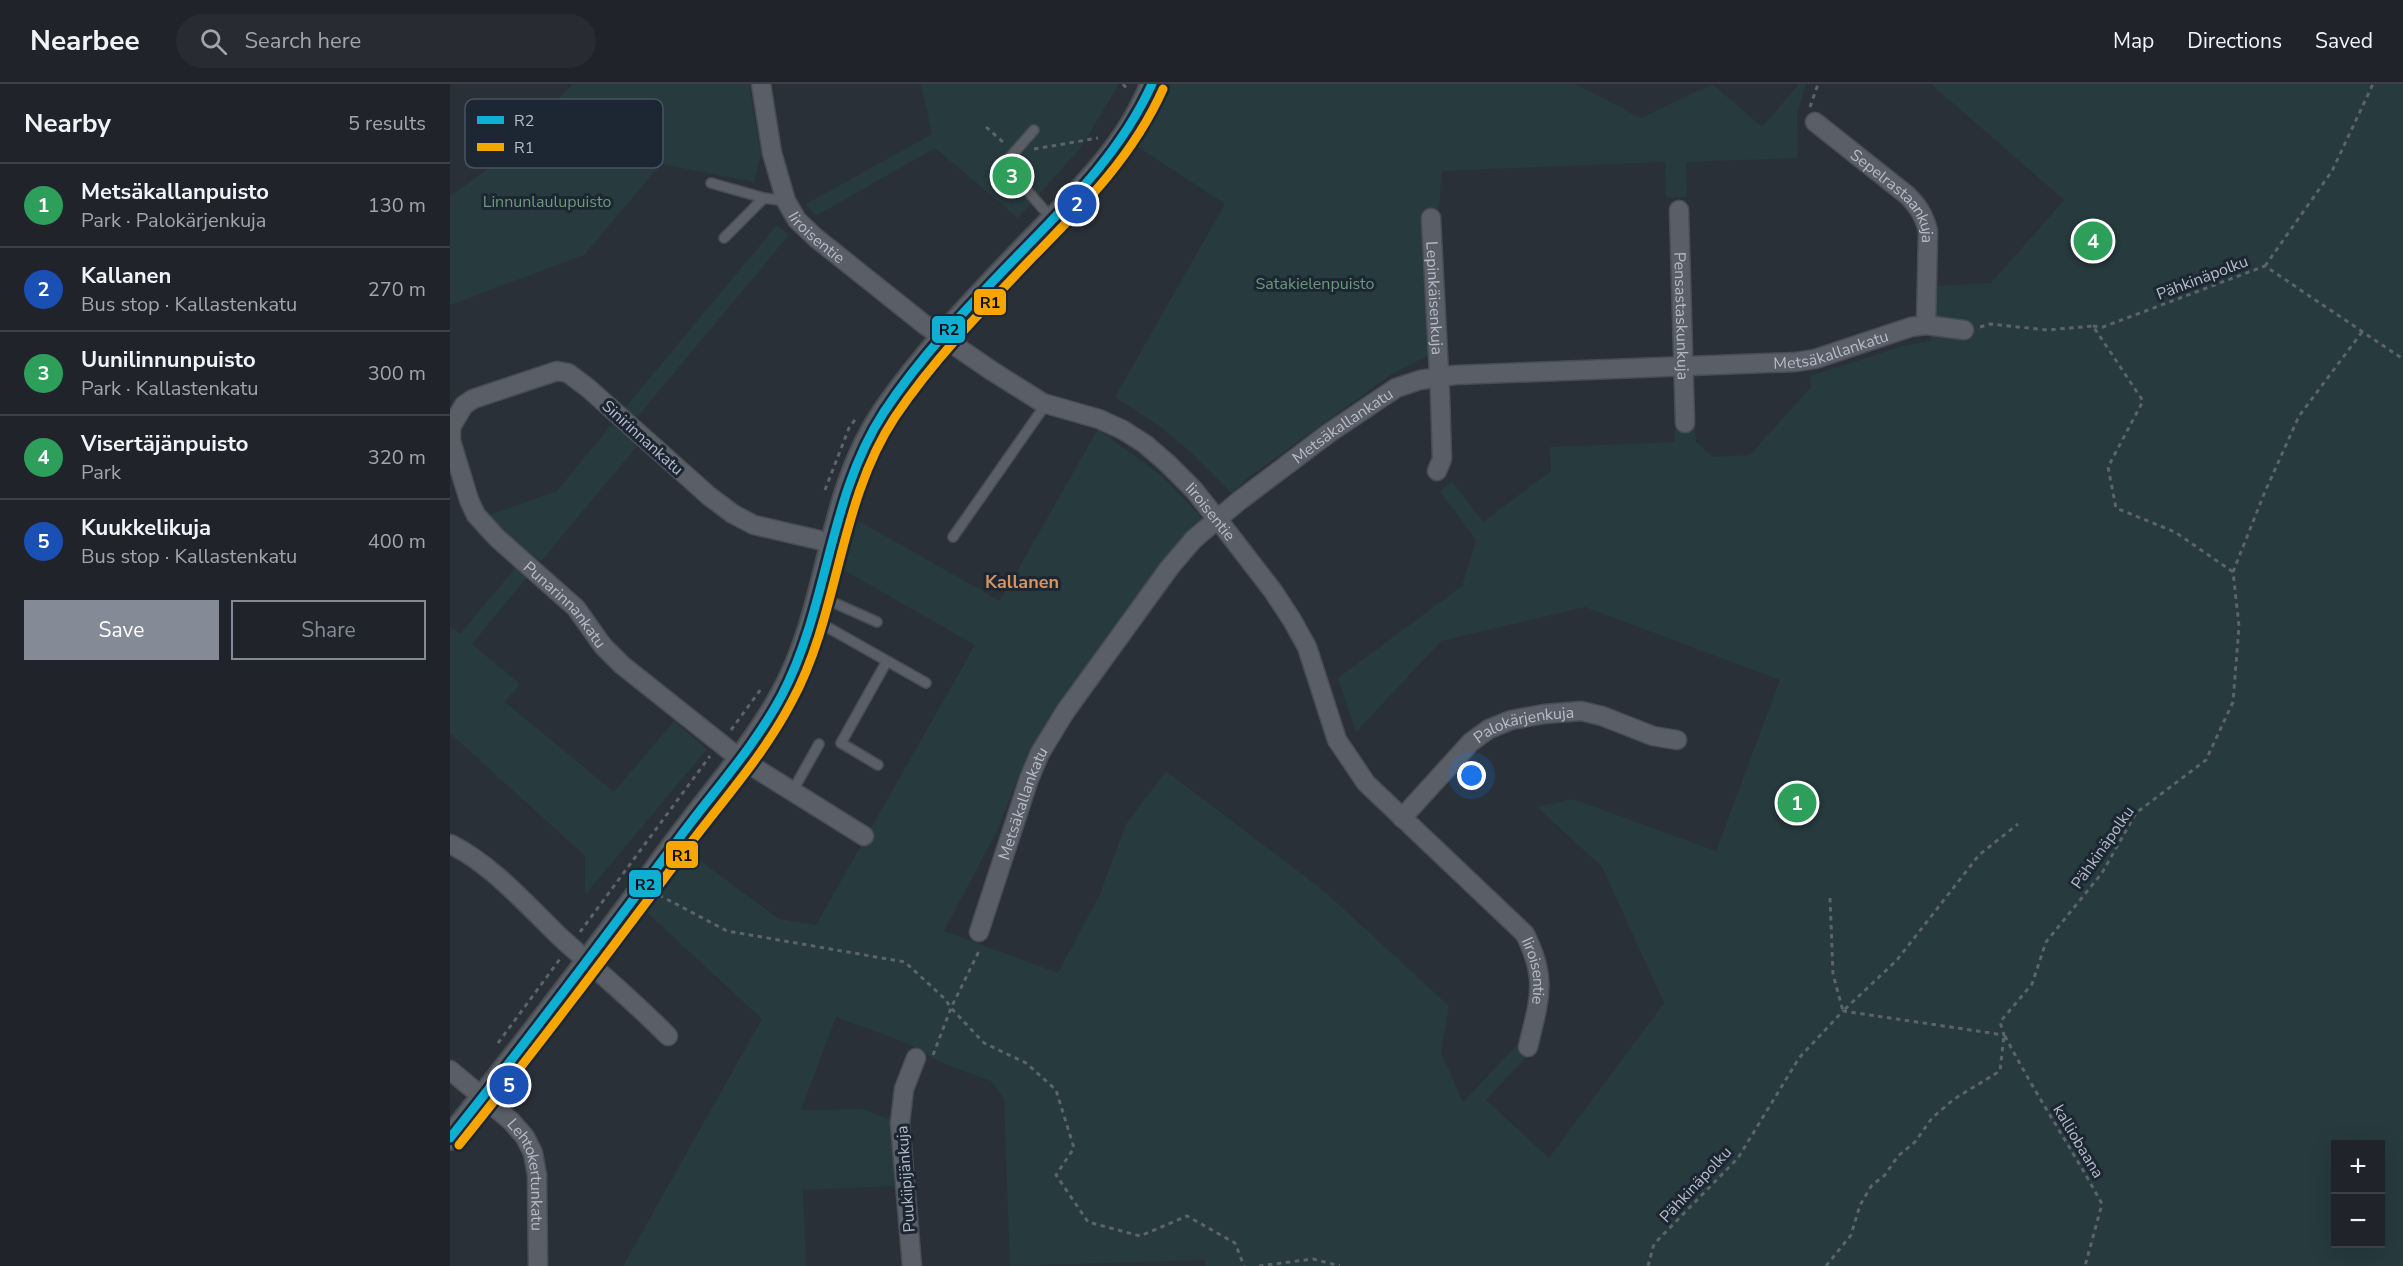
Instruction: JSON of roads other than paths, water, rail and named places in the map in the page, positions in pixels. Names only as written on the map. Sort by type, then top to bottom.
[{"type":"street","name":"Iiroisentie","points":[[761,84],[772,153],[786,201],[797,220],[816,238],[941,337],[1022,391],[1046,404],[1099,419],[1145,444],[1194,490],[1273,591],[1307,647],[1325,707],[1341,747],[1366,783],[1525,934],[1536,955],[1540,974],[1540,995],[1528,1047]]},
{"type":"street","points":[[450,1138],[644,887],[739,758],[782,695],[796,668],[813,619],[850,480],[866,441],[941,337],[1053,220],[1110,155],[1138,113],[1152,84]]},
{"type":"street","name":"Sepelrastaankuja","points":[[1815,122],[1907,195],[1918,206],[1925,218],[1928,231],[1926,325]]},
{"type":"street","name":"Pensastaskunkuja","points":[[1679,210],[1685,423]]},
{"type":"street","name":"Lepinkäisenkuja","points":[[1431,218],[1442,459],[1437,471]]},
{"type":"street","name":"Metsäkallankatu","points":[[981,938],[1029,779],[1046,743],[1065,712],[1170,567],[1194,539],[1217,519],[1396,388],[1439,376],[1796,362],[1815,359],[1911,327],[1926,325],[1964,330]]},
{"type":"street","name":"Sinirinnankatu","points":[[456,414],[472,399],[544,374],[557,371],[568,373],[588,388],[709,496],[733,514],[754,525],[832,543]]},
{"type":"street","name":"Punarinnankatu","points":[[456,414],[451,427],[452,441],[469,500],[476,514],[498,538],[576,608],[603,646],[622,665],[739,758],[864,836]]},
{"type":"street","name":"Palokärjenkuja","points":[[1402,818],[1471,742],[1489,729],[1511,720],[1581,711],[1602,716],[1653,736],[1677,740]]},
{"type":"street","points":[[450,844],[486,867],[570,946],[636,1003],[668,1036]]},
{"type":"street","name":"Puukiipijänkuja","points":[[912,1266],[900,1123],[904,1089],[924,1058]]},
{"type":"street","name":"Lehtokertunkatu","points":[[450,1070],[511,1121],[525,1137],[533,1153],[537,1175],[538,1266]]},
{"type":"lane","points":[[1034,130],[1005,164],[1053,220]]},
{"type":"lane","points":[[711,183],[764,198],[786,201]]},
{"type":"lane","points":[[724,238],[764,198]]},
{"type":"lane","points":[[953,537],[1046,404]]},
{"type":"lane","points":[[819,596],[876,622]]},
{"type":"lane","points":[[813,619],[926,683]]},
{"type":"lane","points":[[878,765],[841,742],[887,661]]},
{"type":"lane","points":[[792,792],[819,744]]},
{"type":"place","name":"Uunilinnunpuisto","points":[[1012,176]]},
{"type":"place","name":"Kallanen","points":[[1077,204]]},
{"type":"place","name":"Visertäjänpuisto","points":[[2093,241]]},
{"type":"place","name":"Metsäkallanpuisto","points":[[1797,803]]},
{"type":"place","name":"Kuukkelikuja","points":[[509,1085]]},
{"type":"district","name":"Kallanen","points":[[1022,582]]},
{"type":"park label","name":"Linnunlaulupuisto","points":[[547,201]]},
{"type":"park label","name":"Satakielenpuisto","points":[[1315,283]]}]
